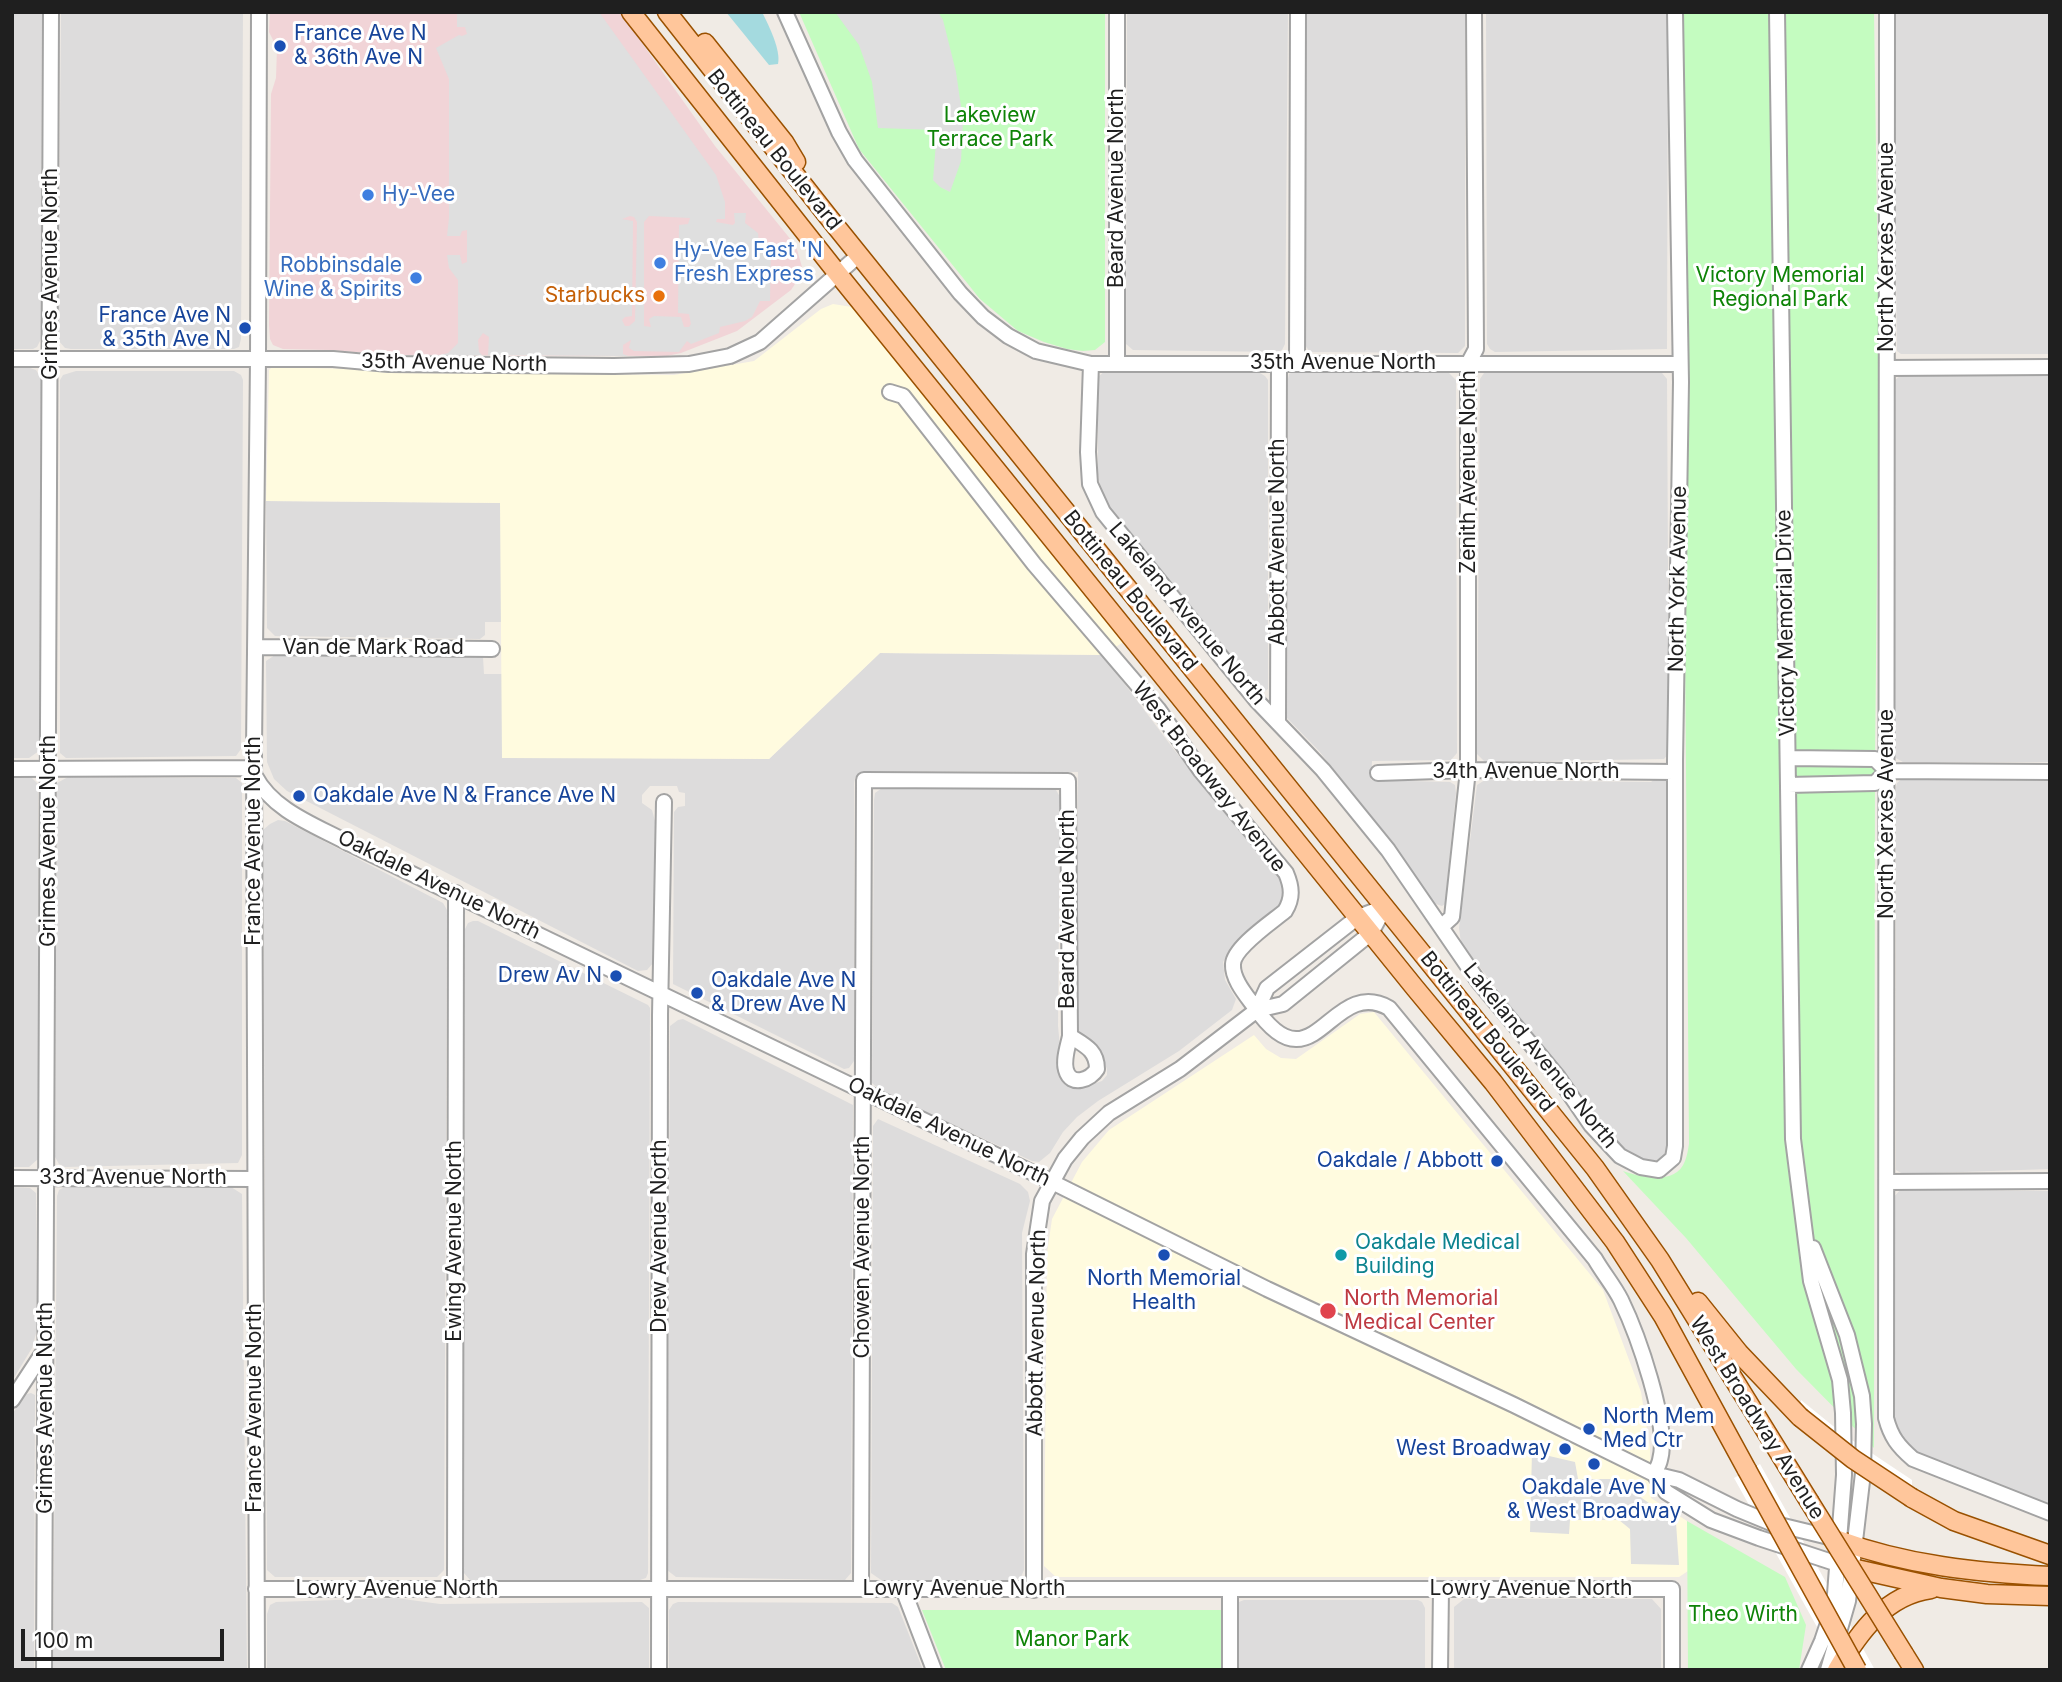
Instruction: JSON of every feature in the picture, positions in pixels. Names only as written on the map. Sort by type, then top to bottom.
[{"type":"main road","name":"Bottineau Boulevard","points":[[631,12],[838,274],[1493,1082],[1554,1161]]},
{"type":"main road","name":"Bottineau Boulevard","points":[[667,12],[859,256],[1595,1168]]},
{"type":"main road","points":[[680,12],[784,142],[830,219]]},
{"type":"main road","name":"West Broadway Avenue","points":[[1554,1161],[1615,1242],[1663,1315],[1857,1670]]},
{"type":"main road","name":"West Broadway Avenue","points":[[1595,1168],[1660,1260],[1914,1670]]},
{"type":"main road","points":[[1629,1215],[1669,1261],[1707,1315],[1800,1417],[1853,1459],[1912,1498],[1954,1521],[2050,1556]]},
{"type":"main road","points":[[1838,1540],[1885,1556],[1941,1567],[2041,1576]]},
{"type":"main road","points":[[1844,1566],[1941,1588],[1987,1594],[2050,1596]]},
{"type":"main road","points":[[1837,1670],[1854,1641],[1888,1606],[1906,1595],[1941,1588]]},
{"type":"street","name":"Grimes Avenue North","points":[[44,1670],[51,12]]},
{"type":"street","name":"France Avenue North","points":[[257,1670],[254,1179],[259,12]]},
{"type":"street","points":[[785,12],[839,132],[855,160],[960,293],[983,317],[1008,336],[1036,351],[1090,364]]},
{"type":"street","name":"Beard Avenue North","points":[[1117,12],[1117,363]]},
{"type":"street","points":[[1297,363],[1298,12]]},
{"type":"street","name":"Zenith Avenue North","points":[[1441,926],[1452,917],[1468,770],[1468,363],[1476,349],[1474,12]]},
{"type":"street","name":"North York Avenue","points":[[1675,12],[1681,364],[1675,772],[1675,1146]]},
{"type":"street","name":"Victory Memorial Drive","points":[[1777,12],[1793,1139],[1807,1233]]},
{"type":"street","name":"North Xerxes Avenue","points":[[1887,12],[1886,1418],[1890,1433],[1898,1446],[1913,1459],[2050,1513]]},
{"type":"street","name":"35th Avenue North","points":[[12,359],[333,359],[389,364],[601,366],[689,364],[730,356],[760,342],[859,256]]},
{"type":"street","name":"Abbott Avenue North","points":[[1278,721],[1279,363]]},
{"type":"street","name":"35th Avenue North","points":[[1090,364],[1681,364]]},
{"type":"street","name":"Lakeland Avenue North","points":[[1090,364],[1090,484],[1103,512],[1257,701],[1323,770],[1388,850],[1478,981],[1558,1077],[1591,1125],[1620,1156],[1641,1167],[1659,1170],[1673,1158],[1675,1146]]},
{"type":"street","points":[[1887,368],[2050,367]]},
{"type":"street","name":"West Broadway Avenue","points":[[890,392],[903,396],[1034,564],[1158,709],[1201,771],[1286,873],[1290,883],[1290,903],[1285,911],[1239,950],[1232,965],[1235,976],[1257,1010],[1286,1038],[1294,1040],[1310,1037],[1350,1005],[1360,1001],[1371,1000],[1389,1008],[1595,1259],[1620,1299],[1639,1342],[1653,1387],[1661,1436],[1660,1460],[1654,1474]]},
{"type":"street","name":"Van de Mark Road","points":[[255,647],[492,649]]},
{"type":"street","points":[[1788,758],[1875,759],[1887,771],[2050,772]]},
{"type":"street","points":[[12,769],[255,772]]},
{"type":"street","name":"34th Avenue North","points":[[1378,773],[1468,770],[1675,772]]},
{"type":"street","points":[[1788,785],[1875,783],[1887,771]]},
{"type":"street","name":"Oakdale Avenue North","points":[[255,772],[261,787],[276,803],[350,844],[1052,1182],[1267,1289],[1654,1474],[1679,1480],[1771,1523],[1838,1540]]},
{"type":"street","name":"Beard Avenue North","points":[[864,780],[1068,781],[1070,1036]]},
{"type":"street","name":"Chowen Avenue North","points":[[861,1589],[864,780]]},
{"type":"street","name":"Drew Avenue North","points":[[659,1670],[664,802]]},
{"type":"street","name":"Ewing Avenue North","points":[[454,1588],[456,893]]},
{"type":"street","name":"Abbott Avenue North","points":[[1257,1010],[1268,988],[1358,918],[1385,907]]},
{"type":"street","name":"Abbott Avenue North","points":[[1034,1590],[1034,1254],[1042,1201],[1082,1138],[1109,1113],[1180,1069],[1257,1010],[1283,1004],[1371,933],[1385,907]]},
{"type":"street","name":"33rd Avenue North","points":[[12,1178],[254,1179]]},
{"type":"street","points":[[1887,1182],[2050,1181]]},
{"type":"street","points":[[1807,1233],[1811,1281],[1840,1380],[1844,1475],[1838,1540],[1844,1566],[1846,1615],[1828,1670]]},
{"type":"street","points":[[1807,1233],[1847,1335],[1862,1396],[1863,1473],[1856,1546],[1844,1566],[1822,1641],[1809,1670]]},
{"type":"street","points":[[12,1400],[47,1346]]},
{"type":"street","name":"Oakdale Avenue North","points":[[1654,1474],[1666,1493],[1711,1520],[1844,1566]]},
{"type":"street","points":[[2041,1576],[2050,1588]]},
{"type":"street","name":"Lowry Avenue North","points":[[256,1588],[1672,1589],[1672,1670]]},
{"type":"street","points":[[903,1588],[934,1670]]},
{"type":"street","points":[[1230,1589],[1230,1670]]},
{"type":"street","points":[[1440,1670],[1441,1589]]},
{"type":"shaded area","points":[[12,12],[42,12],[41,339],[33,349],[12,349]]},
{"type":"shaded area","points":[[61,12],[243,12],[239,347],[71,349],[65,348],[58,340]]},
{"type":"shaded area","points":[[270,12],[620,12],[715,146],[796,246],[802,267],[799,278],[791,290],[737,331],[667,356],[390,355],[283,349],[273,345],[269,325],[271,94],[276,78],[277,48],[269,32]]},
{"type":"shaded area","points":[[457,12],[599,12],[716,175],[725,202],[725,219],[717,219],[716,222],[733,225],[734,213],[746,213],[745,223],[758,233],[759,243],[771,243],[770,301],[760,301],[752,317],[745,321],[720,327],[719,333],[691,344],[687,341],[679,352],[634,351],[629,348],[631,340],[623,345],[623,354],[628,356],[488,355],[489,337],[483,333],[478,340],[479,352],[482,355],[436,356],[448,353],[458,343],[458,280],[449,268],[447,255],[460,255],[462,264],[467,262],[467,230],[462,231],[460,236],[447,236],[449,79],[436,48],[459,35],[467,34],[465,27],[457,27]],"holes":[[[630,216],[637,222],[635,321],[625,326],[622,320],[632,316],[633,221],[622,219]],[[649,216],[690,218],[688,224],[679,225],[678,313],[689,314],[689,327],[684,327],[681,317],[654,316],[649,319],[651,327],[644,326],[644,222]]]},
{"type":"shaded area","points":[[835,12],[938,12],[943,20],[956,72],[963,120],[961,161],[950,192],[933,180],[937,130],[878,128],[872,82],[859,45]]},
{"type":"shaded area","points":[[1127,12],[1288,12],[1285,344],[1282,350],[1133,350],[1126,344]]},
{"type":"shaded area","points":[[1306,12],[1465,12],[1465,346],[1458,353],[1310,352],[1304,344]]},
{"type":"shaded area","points":[[1486,12],[1668,12],[1667,349],[1495,352],[1487,344]]},
{"type":"shaded area","points":[[1893,12],[2050,12],[2050,354],[1901,354],[1897,351]]},
{"type":"shaded area","points":[[833,304],[852,307],[860,312],[1125,641],[1103,655],[880,653],[769,759],[502,758],[500,503],[266,501],[269,370],[272,367],[388,373],[674,375],[754,361],[821,309]]},
{"type":"shaded area","points":[[12,368],[36,370],[41,378],[39,751],[29,758],[12,758]]},
{"type":"shaded area","points":[[76,371],[234,371],[241,375],[241,749],[236,756],[66,758],[60,753],[60,380],[63,375]]},
{"type":"shaded area","points":[[1105,371],[1260,373],[1268,380],[1268,689],[1264,692],[1258,691],[1113,514],[1101,492],[1098,474],[1098,382],[1099,376]]},
{"type":"shaded area","points":[[1295,371],[1449,373],[1456,380],[1457,753],[1451,760],[1372,761],[1371,780],[1450,782],[1455,785],[1445,904],[1442,906],[1433,903],[1376,822],[1319,751],[1287,718],[1288,379],[1289,374]]},
{"type":"shaded area","points":[[1905,372],[2050,374],[2050,762],[1903,762],[1894,757],[1891,749],[1895,380]]},
{"type":"shaded area","points":[[1484,373],[1662,373],[1667,379],[1669,753],[1664,759],[1485,762],[1477,754],[1480,379]]},
{"type":"shaded area","points":[[266,501],[501,503],[501,622],[485,622],[485,635],[480,639],[275,636],[267,628]]},
{"type":"shaded area","points":[[880,653],[1103,655],[1175,751],[1283,882],[1284,899],[1236,942],[1223,962],[1225,980],[1236,999],[1232,1010],[1179,1051],[1077,1117],[1063,1132],[1050,1153],[1039,1162],[882,1092],[872,1083],[874,800],[875,793],[885,786],[1050,787],[1056,790],[1060,797],[1060,1047],[1056,1061],[1058,1072],[1068,1084],[1087,1086],[1102,1081],[1107,1075],[1107,1069],[1100,1052],[1076,1029],[1078,772],[866,771],[855,778],[854,1061],[849,1068],[844,1069],[673,984],[674,812],[678,807],[685,806],[685,793],[679,792],[677,786],[650,786],[642,795],[642,803],[652,810],[655,821],[653,963],[647,970],[638,971],[287,791],[274,779],[267,762],[266,661],[275,655],[483,657],[484,674],[502,674],[502,757],[769,759]]},
{"type":"shaded area","points":[[1658,776],[1671,778],[1668,1138],[1664,1156],[1647,1161],[1626,1151],[1614,1139],[1461,943],[1459,928],[1477,785],[1485,780],[1651,782]]},
{"type":"shaded area","points":[[12,777],[31,777],[38,784],[38,1159],[29,1167],[12,1167]]},
{"type":"shaded area","points":[[68,777],[236,778],[242,783],[242,1155],[238,1163],[65,1167],[59,1164],[55,1157],[57,783]]},
{"type":"shaded area","points":[[1903,778],[2050,781],[2050,1169],[1903,1174],[1896,1170],[1896,787]]},
{"type":"shaded area","points":[[278,820],[285,821],[443,903],[447,910],[444,1570],[437,1577],[275,1577],[267,1570],[263,830]]},
{"type":"shaded area","points":[[478,921],[650,1008],[648,1573],[646,1578],[640,1580],[471,1581],[463,1572],[465,929],[468,923]]},
{"type":"shaded area","name":"North Memorial Medical Center","points":[[1374,1012],[1603,1290],[1641,1392],[1650,1448],[1651,1498],[1687,1521],[1693,1546],[1688,1571],[1679,1577],[1056,1577],[1044,1566],[1047,1253],[1052,1219],[1082,1162],[1109,1130],[1254,1035],[1266,1049],[1281,1058],[1296,1059],[1360,1014]]},
{"type":"shaded area","points":[[683,1019],[853,1105],[851,1573],[845,1580],[676,1577],[667,1570],[670,1026]]},
{"type":"shaded area","points":[[878,1119],[1020,1184],[1028,1192],[1030,1201],[1022,1233],[1024,1570],[1021,1577],[1012,1582],[884,1582],[871,1573],[873,1126]]},
{"type":"shaded area","points":[[12,1187],[30,1188],[36,1193],[37,1330],[32,1348],[12,1381]]},
{"type":"shaded area","points":[[64,1187],[231,1187],[242,1194],[247,1670],[53,1670],[57,1196],[59,1190]]},
{"type":"shaded area","points":[[1901,1189],[2050,1191],[2050,1504],[1915,1452],[1904,1442],[1895,1426],[1890,1410],[1893,1198]]},
{"type":"shaded area","points":[[27,1394],[35,1395],[34,1670],[12,1670],[12,1414]]},
{"type":"shaded area","points":[[1532,1452],[1575,1462],[1578,1479],[1616,1479],[1676,1523],[1679,1565],[1631,1564],[1630,1529],[1619,1520],[1570,1520],[1569,1534],[1530,1532]]},
{"type":"shaded area","points":[[396,1598],[440,1604],[642,1602],[649,1608],[649,1670],[267,1670],[267,1614],[270,1605],[276,1602]]},
{"type":"shaded area","points":[[1464,1599],[1652,1599],[1661,1609],[1661,1670],[1454,1670],[1454,1607]]},
{"type":"shaded area","points":[[1244,1600],[1418,1600],[1425,1608],[1425,1670],[1236,1670],[1236,1606]]},
{"type":"shaded area","points":[[678,1602],[892,1603],[898,1607],[923,1670],[669,1670],[669,1610]]},
{"type":"green space","name":"Lakeview Terrace Park","points":[[799,12],[1105,12],[1105,342],[1095,350],[1083,351],[1044,342],[1018,331],[980,299],[859,149]]},
{"type":"green space","name":"Victory Memorial Regional Park","points":[[1680,12],[1874,12],[1879,366],[1875,759],[1874,1448],[1796,1369],[1686,1238],[1623,1171],[1657,1178],[1674,1174],[1685,1161],[1689,1144]]},
{"type":"green space","name":"Theo Wirth","points":[[1687,1521],[1785,1577],[1806,1625],[1799,1670],[1688,1670]]},
{"type":"green space","name":"Manor Park","points":[[922,1610],[1223,1610],[1222,1670],[946,1670]]},
{"type":"water","points":[[726,12],[762,12],[776,45],[778,64],[769,65]]},
{"type":"pier","points":[[1801,1400],[1843,1434],[1912,1480],[1912,1507],[1861,1476],[1799,1429]]},
{"type":"pier","points":[[1760,1464],[1875,1670],[1841,1670],[1734,1478]]},
{"type":"place","name":"France Ave N & 36th Ave N","points":[[280,46]]},
{"type":"place","name":"Hy-Vee","points":[[368,195]]},
{"type":"place","name":"Hy-Vee Fast 'N Fresh Express","points":[[660,263]]},
{"type":"place","name":"Robbinsdale Wine & Spirits","points":[[416,278]]},
{"type":"place","name":"Starbucks","points":[[659,296]]},
{"type":"place","name":"France Ave N & 35th Ave N","points":[[245,328]]},
{"type":"place","name":"Oakdale Ave N & France Ave N","points":[[299,796]]},
{"type":"place","name":"Drew Av N","points":[[616,976]]},
{"type":"place","name":"Oakdale Ave N & Drew Ave N","points":[[697,993]]},
{"type":"place","name":"Oakdale / Abbott","points":[[1497,1161]]},
{"type":"place","name":"North Memorial Health","points":[[1164,1255]]},
{"type":"place","name":"Oakdale Medical Building","points":[[1341,1255]]},
{"type":"place","name":"North Memorial Medical Center","points":[[1328,1311]]},
{"type":"place","name":"North Mem Med Ctr","points":[[1589,1429]]},
{"type":"place","name":"West Broadway","points":[[1565,1449]]},
{"type":"place","name":"Oakdale Ave N & West Broadway","points":[[1594,1464]]}]
